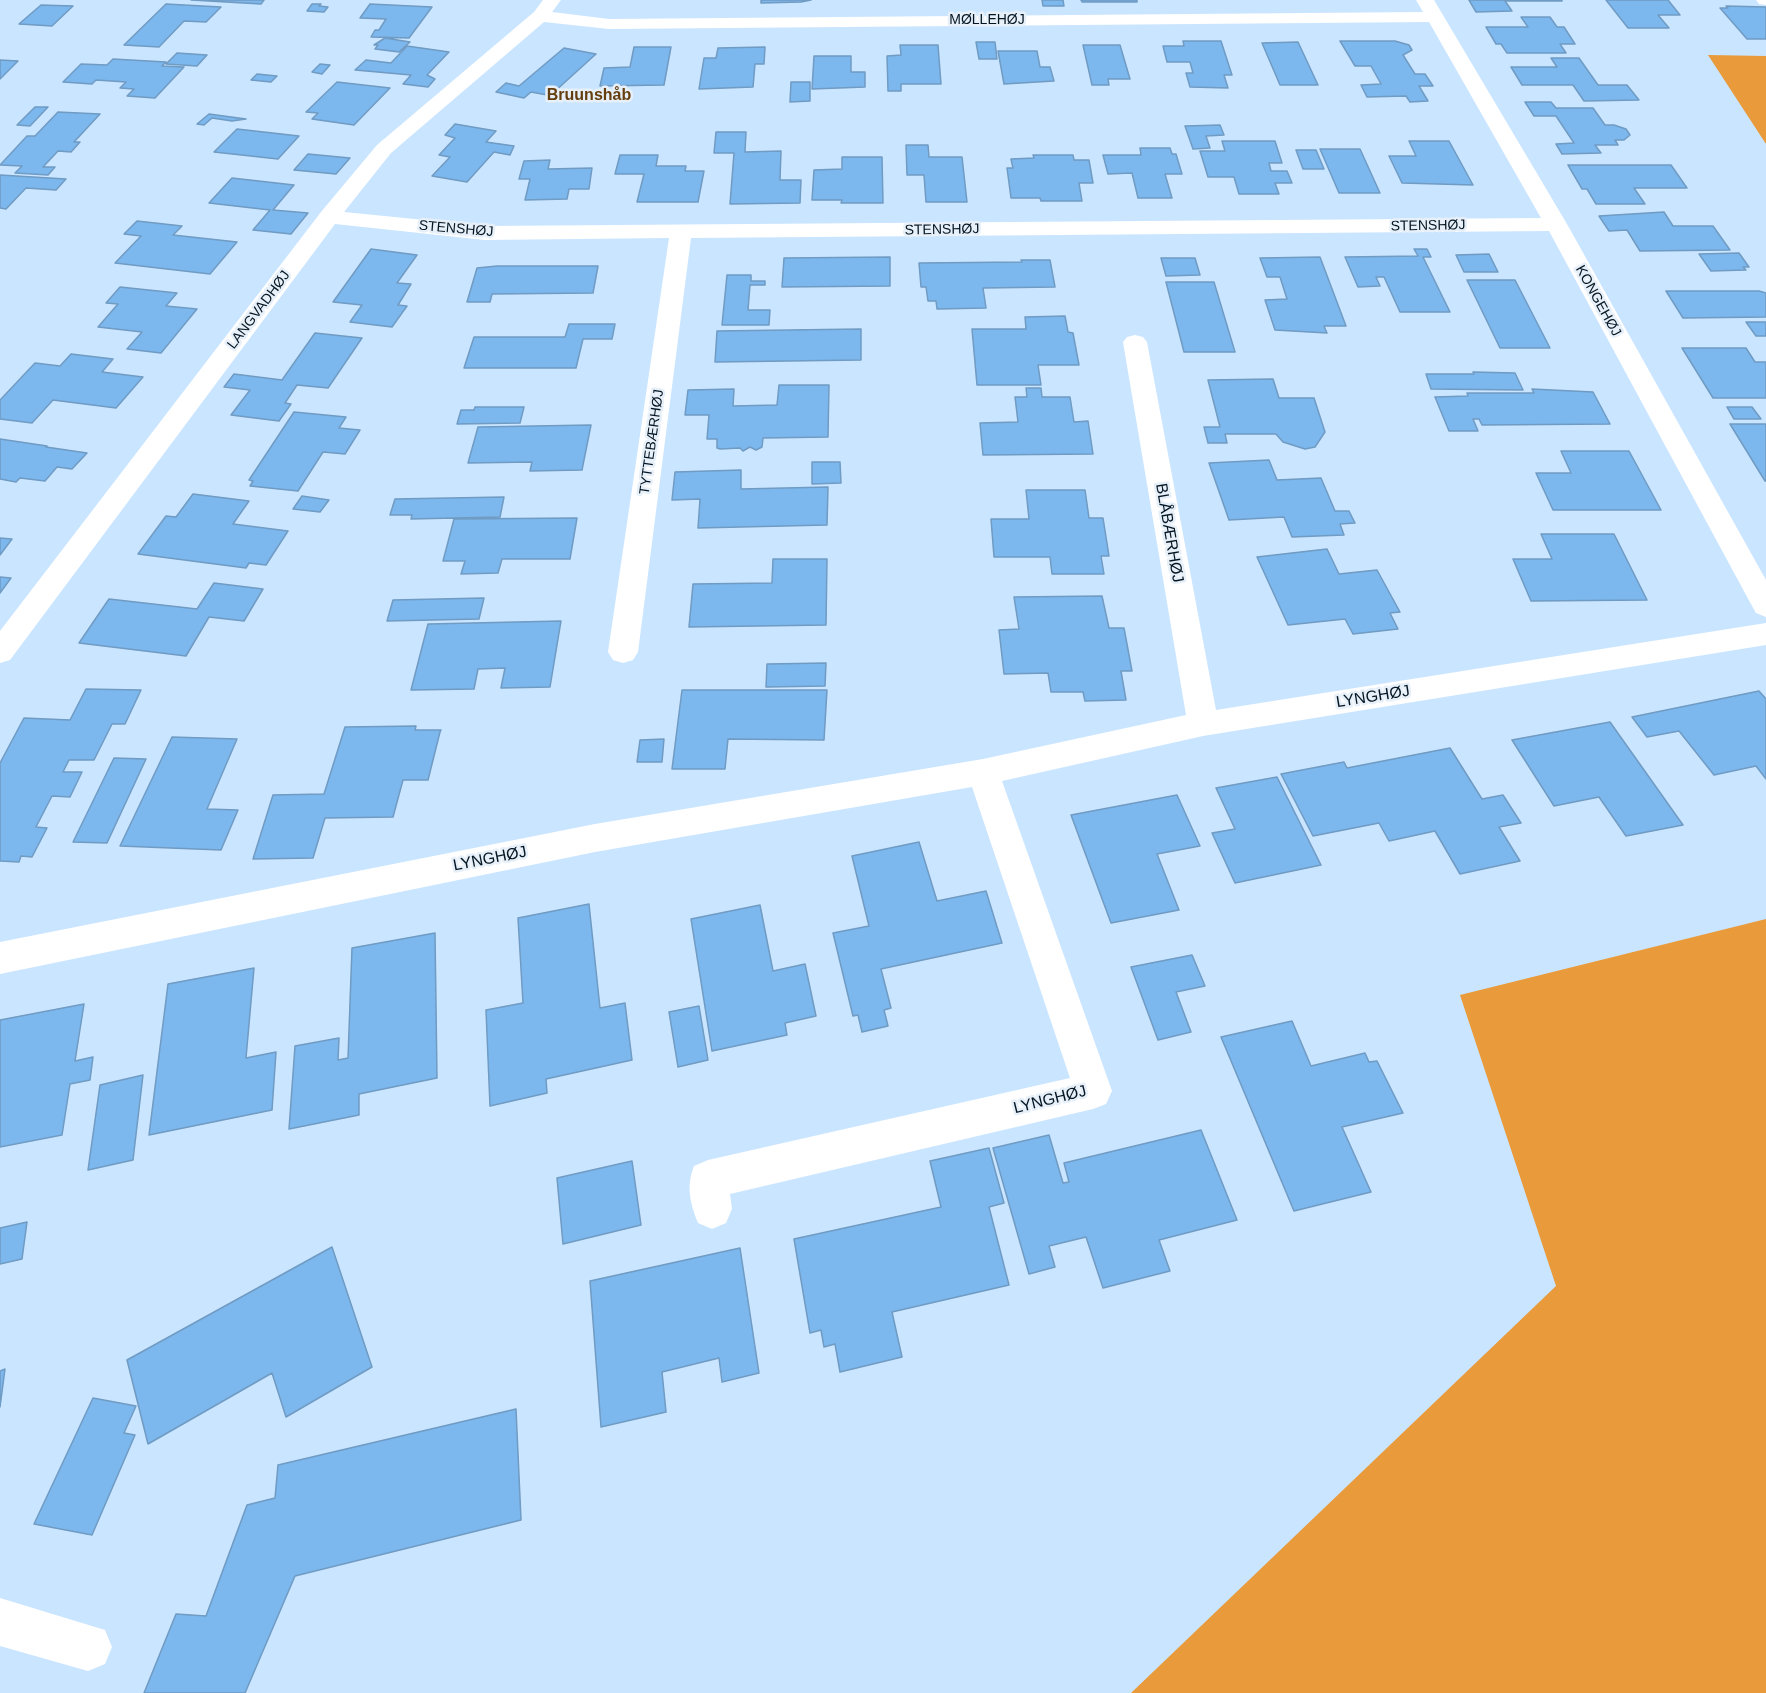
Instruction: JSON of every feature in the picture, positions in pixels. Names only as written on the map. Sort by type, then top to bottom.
[{"type":"street","name":"MØLLEHØJ","points":[[546,8],[609,24],[1430,8]]},
{"type":"street","name":"LANGVADHØJ","points":[[0,652],[329,217],[384,149],[546,8]]},
{"type":"street","name":"KONGEHØJ","points":[[1430,8],[1556,224],[1766,606]]},
{"type":"street","name":"STENSHØJ","points":[[329,217],[485,232],[681,233],[1556,224]]},
{"type":"street","name":"TYTTEBÆRHØJ","points":[[623,651],[681,233]]},
{"type":"street","name":"BLÅBÆRHØJ","points":[[1135,342],[1203,724]]},
{"type":"street","name":"LYNGHØJ","points":[[0,958],[595,838],[983,772],[1203,724],[1766,634]]},
{"type":"street","name":"LYNGHØJ","points":[[712,1209],[708,1180],[1093,1091],[983,772]]},
{"type":"street","points":[[0,1622],[88,1647]]},
{"type":"shaded area","points":[[1708,55],[1766,56],[1766,144]]},
{"type":"shaded area","points":[[1766,919],[1766,1693],[1131,1693],[1556,1286],[1460,995]]},
{"type":"building","points":[[191,0],[264,0],[261,4]]},
{"type":"building","points":[[761,0],[811,0],[761,3]]},
{"type":"building","points":[[1042,0],[1063,0],[1064,6],[1043,6]]},
{"type":"building","points":[[1081,0],[1137,0],[1137,2],[1082,2]]},
{"type":"building","points":[[1469,0],[1562,1],[1505,1],[1512,11],[1476,12]]},
{"type":"building","points":[[1606,0],[1668,0],[1680,15],[1658,15],[1669,28],[1628,28]]},
{"type":"building","points":[[166,4],[221,7],[206,22],[184,21],[159,47],[124,45]]},
{"type":"building","points":[[312,4],[328,7],[324,12],[307,11]]},
{"type":"building","points":[[370,4],[432,7],[409,38],[371,37],[386,19],[360,18]]},
{"type":"building","points":[[41,5],[73,6],[52,26],[19,24]]},
{"type":"building","points":[[1726,6],[1766,7],[1766,39],[1747,39],[1720,8],[1728,8]]},
{"type":"building","points":[[1521,17],[1550,17],[1557,27],[1564,27],[1575,44],[1560,44],[1566,53],[1507,53],[1501,44],[1496,44],[1486,27],[1528,27]]},
{"type":"building","points":[[385,38],[410,42],[399,52],[375,49],[378,45],[374,45]]},
{"type":"building","points":[[1183,41],[1221,41],[1232,75],[1224,75],[1228,88],[1190,87],[1186,73],[1193,73],[1190,62],[1167,62],[1163,46],[1184,46]]},
{"type":"building","points":[[1340,41],[1395,41],[1409,45],[1412,50],[1403,55],[1415,74],[1425,74],[1433,86],[1419,86],[1428,101],[1410,102],[1406,96],[1367,97],[1361,85],[1381,84],[1371,66],[1355,66]]},
{"type":"building","points":[[976,42],[995,42],[997,59],[979,59]]},
{"type":"building","points":[[1298,42],[1318,85],[1280,85],[1262,43]]},
{"type":"building","points":[[900,45],[938,45],[941,84],[901,84],[901,91],[888,91],[887,56],[901,55]]},
{"type":"building","points":[[1083,45],[1120,45],[1130,79],[1108,79],[1109,85],[1092,85]]},
{"type":"building","points":[[407,46],[449,52],[427,75],[435,79],[428,87],[403,84],[411,75],[355,70],[366,60],[391,63]]},
{"type":"building","points":[[634,47],[671,47],[664,85],[600,86],[604,68],[630,67]]},
{"type":"building","points":[[765,47],[764,64],[755,64],[753,87],[699,89],[704,58],[716,58],[718,48]]},
{"type":"building","points":[[564,48],[596,54],[553,93],[561,94],[558,97],[531,92],[524,98],[496,92],[506,83],[519,86]]},
{"type":"building","points":[[998,51],[1037,51],[1040,67],[1050,67],[1054,81],[1004,84]]},
{"type":"building","points":[[177,53],[207,55],[197,66],[166,64]]},
{"type":"building","points":[[814,56],[851,56],[851,72],[865,72],[865,87],[812,89]]},
{"type":"building","points":[[1551,58],[1579,58],[1598,85],[1627,85],[1639,100],[1584,101],[1573,85],[1522,85],[1511,67],[1557,67]]},
{"type":"building","points":[[113,59],[166,62],[162,66],[184,67],[155,98],[127,96],[134,89],[120,88],[126,82],[96,80],[92,84],[63,82],[81,64],[107,65]]},
{"type":"building","points":[[0,60],[18,61],[0,79]]},
{"type":"building","points":[[320,64],[330,65],[322,74],[312,72]]},
{"type":"building","points":[[257,74],[277,76],[271,82],[251,80]]},
{"type":"building","points":[[337,82],[390,88],[354,125],[312,119],[318,113],[306,112]]},
{"type":"building","points":[[791,82],[810,82],[810,101],[790,102]]},
{"type":"building","points":[[1525,102],[1551,102],[1556,108],[1593,108],[1605,125],[1626,129],[1630,135],[1624,140],[1615,140],[1618,145],[1595,145],[1601,153],[1562,154],[1556,144],[1574,143],[1556,116],[1534,116]]},
{"type":"building","points":[[35,107],[48,107],[30,126],[17,125]]},
{"type":"building","points":[[58,112],[100,114],[74,142],[80,142],[71,152],[58,151],[43,167],[55,167],[48,175],[15,173],[22,166],[0,165],[27,136],[35,136]]},
{"type":"building","points":[[209,114],[246,119],[232,121],[212,118],[204,125],[197,124]]},
{"type":"building","points":[[455,124],[496,131],[486,142],[514,146],[510,155],[494,152],[467,182],[432,176],[450,157],[439,155],[455,138],[445,135]]},
{"type":"building","points":[[1220,125],[1224,135],[1206,136],[1210,148],[1193,149],[1185,126]]},
{"type":"building","points":[[237,129],[299,136],[278,159],[214,152]]},
{"type":"building","points":[[716,132],[746,132],[745,152],[781,151],[780,180],[801,180],[800,203],[730,204],[734,153],[714,153]]},
{"type":"building","points":[[1222,141],[1275,141],[1282,163],[1269,163],[1271,171],[1287,171],[1292,183],[1275,183],[1279,194],[1239,194],[1234,177],[1208,177],[1200,151],[1225,151]]},
{"type":"building","points":[[1409,141],[1449,141],[1473,185],[1402,183],[1389,156],[1416,156]]},
{"type":"building","points":[[906,145],[928,145],[929,157],[962,157],[967,202],[926,202],[924,175],[907,175]]},
{"type":"building","points":[[1140,148],[1170,148],[1172,154],[1176,154],[1182,174],[1165,174],[1172,198],[1138,198],[1132,173],[1108,174],[1103,155],[1141,155]]},
{"type":"building","points":[[1320,149],[1360,149],[1380,193],[1339,193]]},
{"type":"building","points":[[1296,150],[1316,150],[1324,169],[1303,169]]},
{"type":"building","points":[[308,154],[350,158],[336,174],[294,170]]},
{"type":"building","points":[[620,155],[658,155],[656,166],[686,166],[685,171],[704,171],[698,202],[637,202],[644,174],[615,174]]},
{"type":"building","points":[[1033,155],[1073,155],[1074,160],[1089,160],[1093,183],[1079,183],[1082,201],[1011,198],[1007,168],[1013,168],[1011,159],[1034,158]]},
{"type":"building","points":[[842,157],[882,157],[883,203],[812,200],[814,170],[842,169]]},
{"type":"building","points":[[550,160],[548,169],[592,168],[589,189],[569,189],[567,199],[525,200],[530,179],[519,179],[524,161]]},
{"type":"building","points":[[1568,165],[1671,165],[1687,188],[1634,188],[1645,204],[1596,204],[1587,189],[1582,189]]},
{"type":"building","points":[[0,175],[66,179],[56,190],[26,188],[6,209],[0,208]]},
{"type":"building","points":[[232,178],[294,185],[273,210],[308,213],[291,234],[253,230],[270,210],[209,203]]},
{"type":"building","points":[[1664,212],[1673,226],[1713,226],[1730,250],[1640,251],[1627,230],[1609,231],[1599,216]]},
{"type":"building","points":[[137,221],[182,226],[173,235],[237,242],[210,274],[115,263],[141,236],[124,234]]},
{"type":"building","points":[[371,249],[417,255],[397,283],[411,284],[398,305],[407,306],[392,327],[350,322],[362,305],[333,302]]},
{"type":"building","points":[[1414,249],[1427,249],[1431,257],[1423,257],[1450,312],[1400,312],[1384,277],[1376,277],[1380,286],[1358,287],[1345,257],[1418,256]]},
{"type":"building","points":[[1739,253],[1749,267],[1743,267],[1746,270],[1711,271],[1699,254]]},
{"type":"building","points":[[1489,254],[1498,272],[1464,272],[1456,255]]},
{"type":"building","points":[[890,257],[890,286],[782,287],[784,258]]},
{"type":"building","points":[[1320,257],[1346,326],[1324,326],[1327,333],[1275,330],[1265,300],[1287,299],[1280,277],[1267,277],[1260,258]]},
{"type":"building","points":[[1161,258],[1195,258],[1200,275],[1166,276]]},
{"type":"building","points":[[1021,260],[1050,260],[1055,287],[983,288],[986,308],[937,309],[936,301],[928,301],[926,287],[921,287],[919,263],[1022,262]]},
{"type":"building","points":[[598,266],[593,293],[492,294],[490,302],[467,302],[477,268]]},
{"type":"building","points":[[727,275],[751,275],[751,281],[765,281],[765,285],[750,285],[748,310],[770,310],[769,325],[722,325]]},
{"type":"building","points":[[1467,280],[1515,280],[1550,348],[1500,348]]},
{"type":"building","points":[[1166,282],[1214,282],[1235,352],[1184,352]]},
{"type":"building","points":[[120,287],[177,293],[166,306],[197,309],[161,353],[127,349],[142,332],[98,327],[118,304],[106,303]]},
{"type":"building","points":[[1666,291],[1759,291],[1766,293],[1766,317],[1683,318]]},
{"type":"building","points":[[1065,316],[1068,332],[1073,333],[1079,365],[1038,365],[1041,385],[977,385],[972,329],[1026,329],[1025,317]]},
{"type":"building","points":[[1746,322],[1766,322],[1766,336],[1756,336]]},
{"type":"building","points":[[569,324],[615,324],[612,339],[583,339],[576,368],[464,368],[474,337],[565,337]]},
{"type":"building","points":[[861,329],[861,360],[715,362],[717,331]]},
{"type":"building","points":[[315,333],[362,338],[328,388],[297,385],[285,403],[291,404],[279,421],[231,415],[250,390],[224,387],[234,374],[282,380]]},
{"type":"building","points":[[1682,348],[1746,348],[1755,362],[1766,362],[1766,398],[1713,398]]},
{"type":"building","points":[[71,354],[113,359],[102,372],[143,377],[116,408],[53,400],[32,423],[0,419],[0,400],[35,363],[60,366]]},
{"type":"building","points":[[1473,372],[1515,373],[1523,390],[1431,389],[1426,374],[1474,374]]},
{"type":"building","points":[[1273,379],[1279,398],[1314,398],[1325,432],[1315,447],[1305,449],[1283,442],[1276,434],[1225,434],[1227,443],[1208,443],[1204,427],[1220,427],[1208,380]]},
{"type":"building","points":[[779,385],[829,385],[828,437],[763,438],[762,447],[756,450],[750,447],[743,451],[740,448],[720,449],[717,448],[717,439],[707,439],[709,415],[685,415],[688,390],[734,389],[733,406],[777,405]]},
{"type":"building","points":[[1026,388],[1041,388],[1042,397],[1070,397],[1074,422],[1088,421],[1093,454],[983,455],[980,423],[1018,422],[1015,397],[1027,397]]},
{"type":"building","points":[[1532,389],[1593,392],[1610,424],[1482,425],[1479,419],[1473,419],[1478,431],[1449,431],[1435,397],[1468,396],[1467,393],[1534,393]]},
{"type":"building","points":[[475,407],[524,407],[520,423],[457,424],[461,410],[474,410]]},
{"type":"building","points":[[1727,407],[1752,407],[1761,419],[1734,419]]},
{"type":"building","points":[[294,412],[346,417],[339,428],[360,430],[345,454],[323,452],[298,491],[250,486],[253,481],[249,480]]},
{"type":"building","points":[[1730,424],[1766,424],[1766,481],[1765,481]]},
{"type":"building","points":[[591,425],[582,470],[530,471],[532,462],[468,463],[478,427]]},
{"type":"building","points":[[0,439],[87,453],[72,469],[57,467],[45,481],[20,478],[16,482],[0,479]]},
{"type":"building","points":[[1561,451],[1629,451],[1661,510],[1553,510],[1536,473],[1571,473]]},
{"type":"building","points":[[1269,460],[1277,480],[1321,478],[1335,511],[1349,511],[1355,523],[1340,524],[1344,535],[1292,537],[1284,517],[1229,520],[1209,463]]},
{"type":"building","points":[[812,462],[840,462],[841,483],[812,484]]},
{"type":"building","points":[[741,470],[741,489],[828,487],[827,525],[698,528],[700,499],[672,500],[675,472]]},
{"type":"building","points":[[1026,490],[1085,490],[1089,518],[1103,518],[1109,556],[1101,556],[1104,574],[1052,574],[1050,557],[994,557],[991,519],[1029,519]]},
{"type":"building","points":[[193,494],[249,501],[233,524],[288,531],[266,565],[249,563],[246,568],[138,554],[166,516],[176,517]]},
{"type":"building","points":[[302,496],[329,500],[320,512],[293,509]]},
{"type":"building","points":[[504,497],[500,517],[411,519],[412,515],[390,515],[395,499]]},
{"type":"building","points":[[577,518],[570,559],[502,559],[498,573],[461,574],[465,561],[443,561],[454,519]]},
{"type":"building","points":[[1541,534],[1614,534],[1647,600],[1531,601],[1513,559],[1552,559]]},
{"type":"building","points":[[0,538],[12,539],[0,555]]},
{"type":"building","points":[[1327,549],[1339,574],[1377,570],[1400,612],[1390,613],[1398,629],[1353,634],[1345,619],[1288,625],[1257,557]]},
{"type":"building","points":[[773,559],[827,559],[826,625],[689,627],[693,584],[772,583]]},
{"type":"building","points":[[0,577],[11,578],[0,593]]},
{"type":"building","points":[[214,583],[263,589],[244,621],[209,617],[186,656],[79,643],[109,599],[197,609]]},
{"type":"building","points":[[1102,596],[1109,628],[1124,628],[1132,671],[1121,671],[1126,700],[1085,701],[1083,692],[1051,692],[1048,673],[1004,674],[999,630],[1019,629],[1014,597]]},
{"type":"building","points":[[484,598],[479,619],[387,621],[393,600]]},
{"type":"building","points":[[561,621],[550,687],[501,688],[505,668],[478,669],[474,689],[411,690],[428,624]]},
{"type":"building","points":[[826,663],[825,686],[766,687],[767,664]]},
{"type":"building","points":[[86,689],[141,690],[125,724],[112,724],[94,760],[69,760],[63,772],[82,772],[70,797],[52,796],[36,827],[47,828],[32,857],[21,856],[19,862],[0,861],[0,763],[24,718],[70,720]]},
{"type":"building","points":[[682,690],[827,690],[824,740],[728,739],[725,769],[672,769]]},
{"type":"building","points":[[1759,691],[1766,699],[1766,779],[1756,766],[1714,775],[1679,731],[1647,737],[1632,717]]},
{"type":"building","points":[[1610,722],[1683,825],[1626,836],[1599,797],[1554,806],[1512,740]]},
{"type":"building","points":[[416,726],[415,730],[441,730],[428,780],[403,780],[393,817],[325,818],[313,858],[253,859],[273,795],[324,794],[345,727]]},
{"type":"building","points":[[172,737],[237,739],[207,809],[238,810],[221,850],[120,846]]},
{"type":"building","points":[[664,739],[662,762],[637,762],[640,740]]},
{"type":"building","points":[[1450,748],[1482,799],[1503,795],[1521,823],[1499,827],[1520,861],[1460,874],[1435,831],[1389,841],[1379,823],[1313,836],[1281,774],[1344,762],[1347,768]]},
{"type":"building","points":[[114,758],[146,759],[107,843],[73,842]]},
{"type":"building","points":[[1277,777],[1321,865],[1235,883],[1212,833],[1235,829],[1216,788]]},
{"type":"building","points":[[1177,795],[1200,846],[1157,854],[1179,910],[1111,923],[1071,815]]},
{"type":"building","points":[[919,842],[937,901],[986,891],[1002,943],[881,969],[891,1008],[884,1010],[888,1026],[862,1032],[858,1015],[853,1016],[833,933],[869,926],[852,856]]},
{"type":"building","points":[[589,904],[600,1008],[625,1003],[632,1060],[546,1079],[547,1093],[490,1106],[486,1010],[523,1003],[518,918]]},
{"type":"building","points":[[760,905],[773,971],[805,964],[816,1016],[785,1023],[787,1035],[712,1051],[691,919]]},
{"type":"building","points":[[435,933],[437,1078],[359,1094],[359,1115],[289,1129],[295,1046],[339,1038],[338,1060],[348,1058],[352,948]]},
{"type":"building","points":[[1192,955],[1205,986],[1176,992],[1191,1032],[1158,1040],[1131,967]]},
{"type":"building","points":[[254,968],[246,1058],[276,1052],[272,1110],[149,1135],[168,984]]},
{"type":"building","points":[[84,1004],[75,1061],[93,1057],[90,1080],[70,1084],[62,1135],[0,1147],[0,1020]]},
{"type":"building","points":[[699,1006],[708,1060],[678,1067],[669,1012]]},
{"type":"building","points":[[1292,1021],[1311,1066],[1365,1053],[1369,1062],[1377,1061],[1403,1113],[1342,1127],[1371,1192],[1294,1211],[1221,1037]]},
{"type":"building","points":[[143,1075],[133,1160],[88,1170],[100,1085]]},
{"type":"building","points":[[1201,1130],[1237,1220],[1159,1240],[1170,1271],[1103,1288],[1086,1237],[1049,1246],[1055,1267],[1029,1274],[993,1148],[1049,1135],[1063,1183],[1069,1182],[1064,1163]]},
{"type":"building","points":[[989,1148],[1004,1203],[989,1207],[1009,1285],[892,1312],[902,1357],[840,1372],[835,1344],[824,1347],[821,1330],[810,1333],[794,1239],[941,1207],[930,1161]]},
{"type":"building","points":[[632,1161],[641,1225],[563,1244],[557,1178]]},
{"type":"building","points":[[27,1222],[22,1259],[0,1264],[0,1228]]},
{"type":"building","points":[[332,1247],[372,1367],[286,1417],[272,1373],[148,1444],[127,1360]]},
{"type":"building","points":[[740,1248],[759,1373],[722,1382],[719,1358],[662,1372],[666,1412],[601,1427],[590,1281]]},
{"type":"building","points":[[5,1369],[0,1407],[0,1371]]},
{"type":"building","points":[[93,1398],[136,1406],[124,1433],[135,1435],[92,1535],[34,1524]]},
{"type":"building","points":[[516,1409],[521,1520],[295,1576],[245,1693],[144,1693],[176,1614],[206,1616],[247,1505],[275,1498],[278,1465]]},
{"type":"district","name":"Bruunshåb","points":[[589,96]]}]
